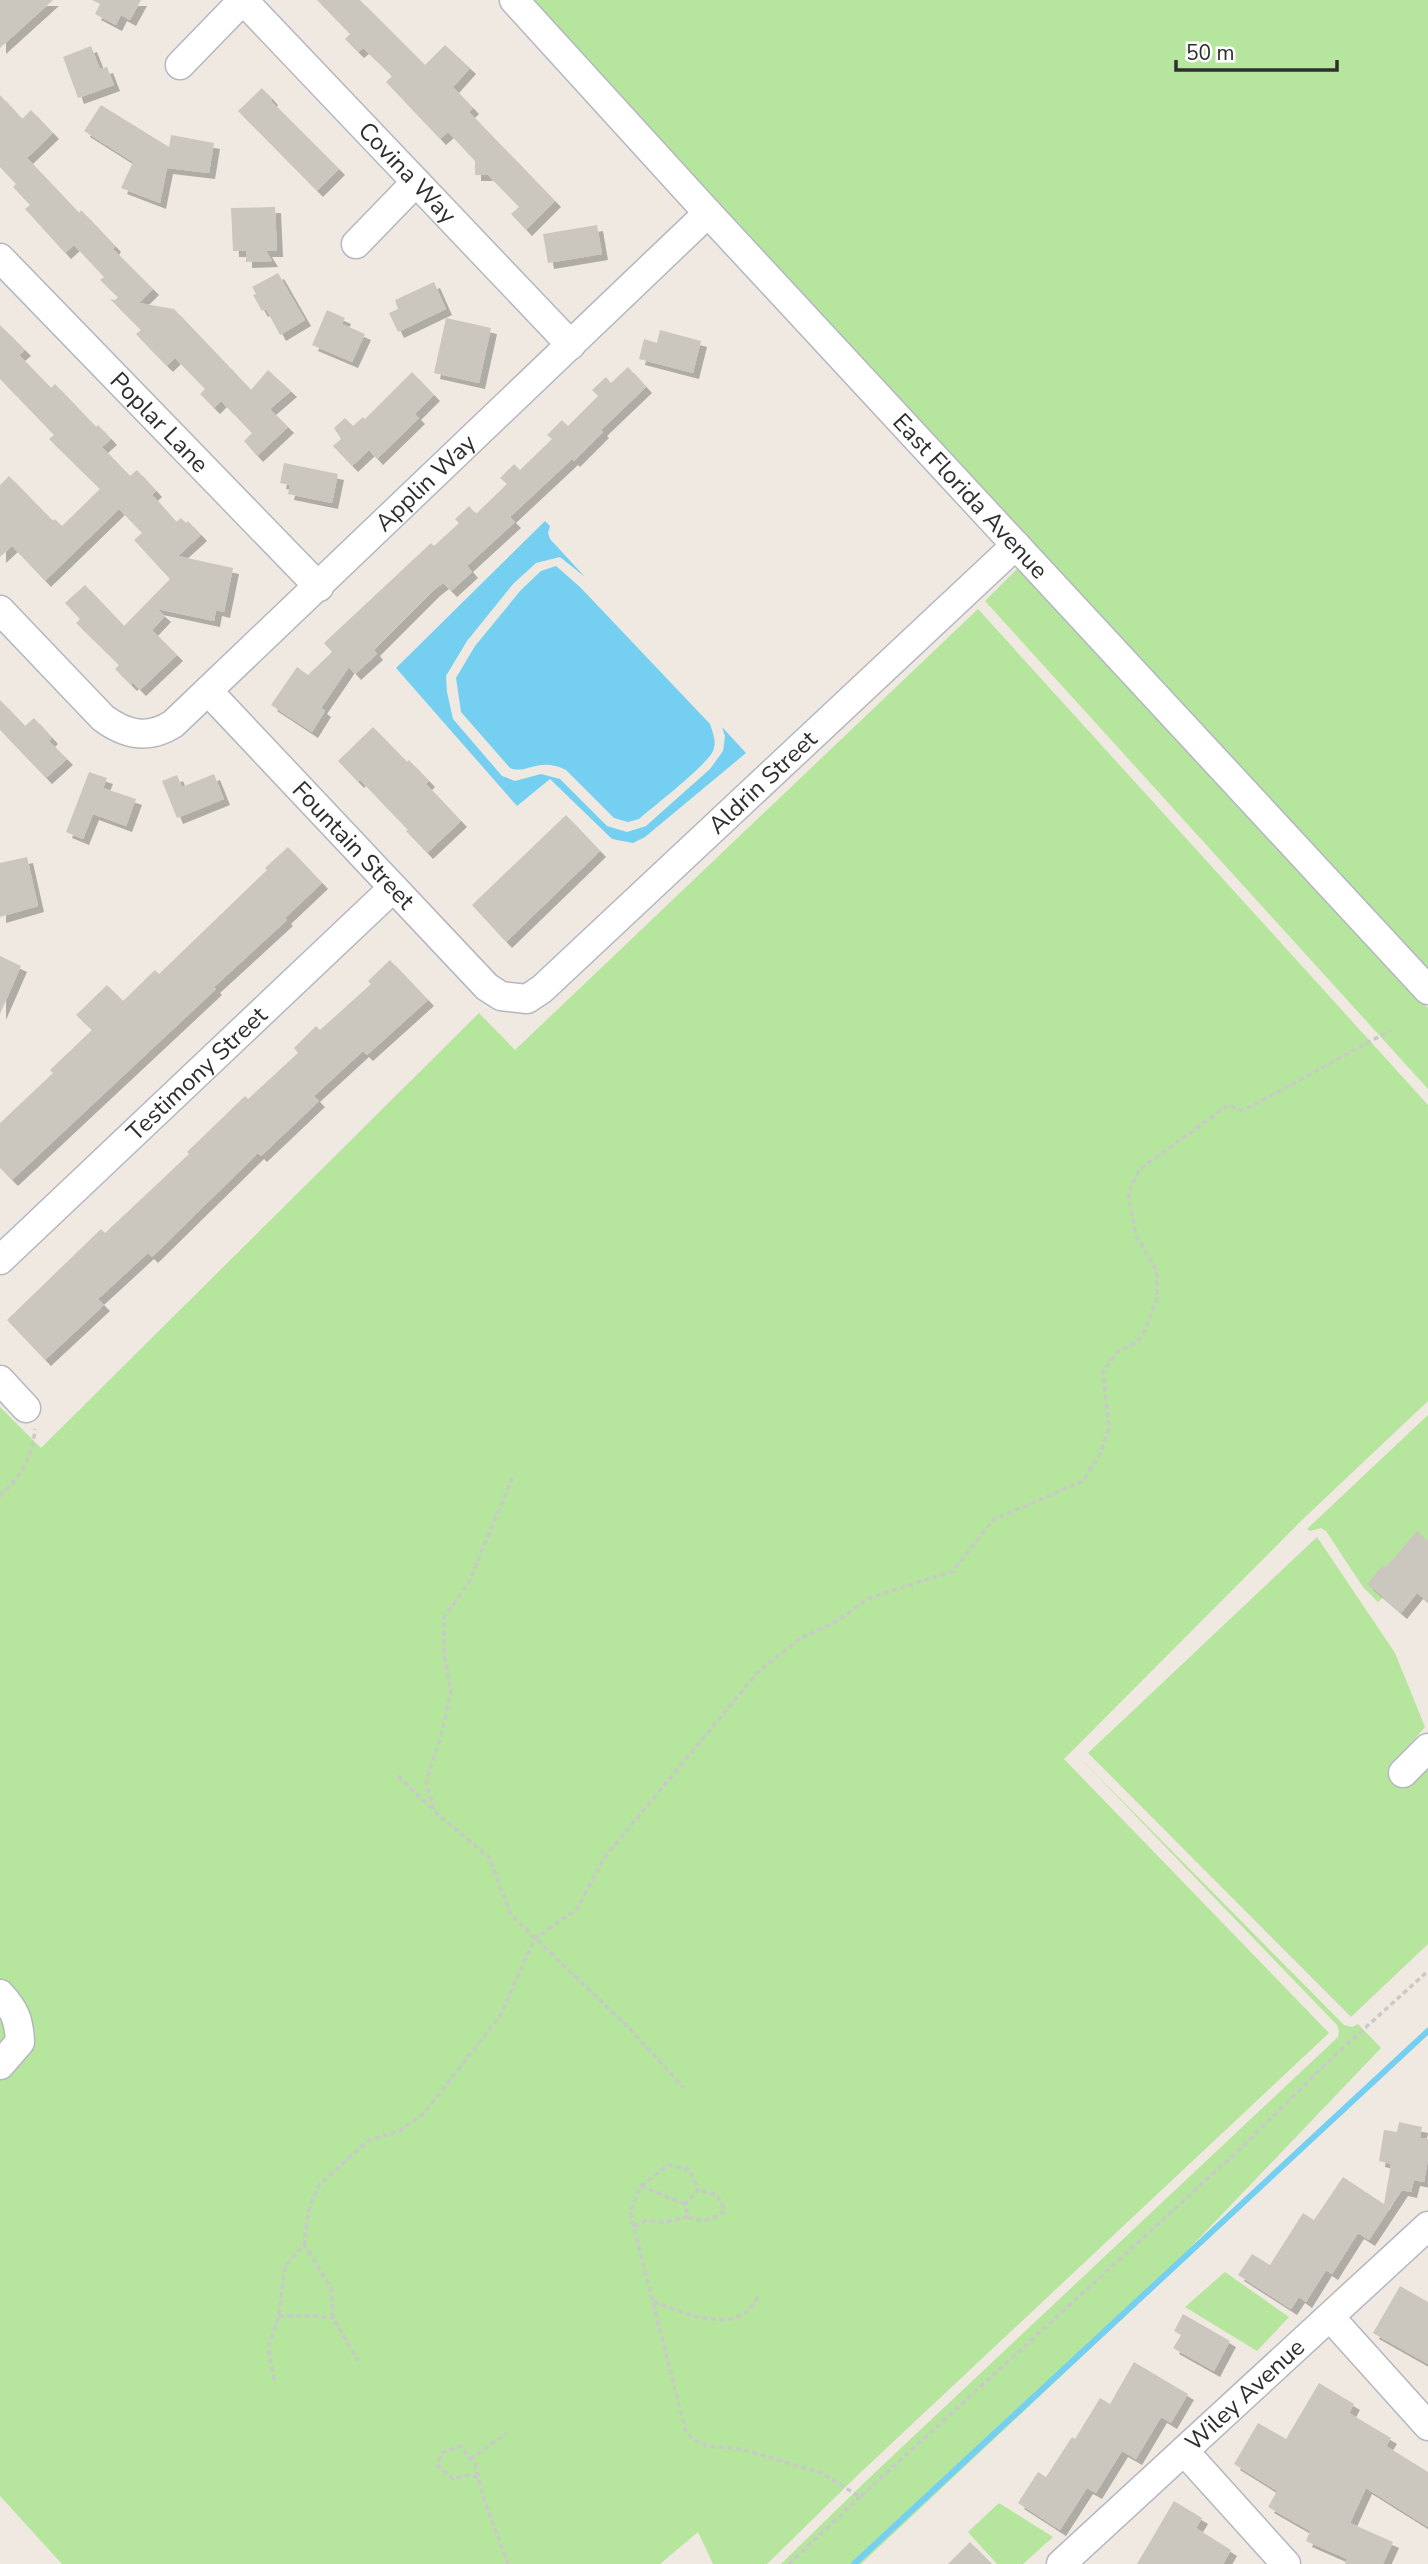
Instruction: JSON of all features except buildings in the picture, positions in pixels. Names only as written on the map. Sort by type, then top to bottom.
[{"type":"street","points":[[180,65],[243,0]]},
{"type":"street","name":"Covina Way","points":[[243,0],[571,345]]},
{"type":"street","name":"East Florida Avenue","points":[[514,0],[1428,990]]},
{"type":"street","points":[[356,244],[416,182]]},
{"type":"street","name":"Applin Way","points":[[0,610],[103,718],[133,734],[148,735],[163,731],[319,587],[708,213]]},
{"type":"street","name":"Poplar Lane","points":[[0,258],[319,587]]},
{"type":"street","name":"Aldrin Street","points":[[501,996],[527,999],[542,989],[1016,545]]},
{"type":"street","name":"Fountain Street","points":[[208,691],[486,987],[501,996]]},
{"type":"street","name":"Testimony Street","points":[[0,1260],[393,888]]},
{"type":"street","points":[[0,1380],[26,1408]]},
{"type":"street","points":[[1403,1773],[1428,1748]]},
{"type":"street","points":[[0,1994],[13,2007],[19,2022],[20,2042],[0,2065]]},
{"type":"street","name":"Wiley Avenue","points":[[1061,2564],[1428,2226]]},
{"type":"street","points":[[1330,2317],[1428,2426]]},
{"type":"street","points":[[1184,2451],[1286,2564]]},
{"type":"path","points":[[274,2380],[268,2348],[279,2316],[285,2266],[304,2244],[309,2208],[319,2185],[369,2140],[400,2131],[424,2113],[500,2016],[535,1938],[577,1909],[604,1858],[757,1673],[799,1639],[837,1621],[867,1600],[953,1571],[993,1520],[1083,1481],[1100,1454],[1109,1428],[1103,1371],[1118,1351],[1137,1342],[1145,1330],[1157,1298],[1157,1271],[1136,1236],[1129,1193],[1140,1169],[1228,1105],[1241,1110],[1252,1106],[1391,1030]]},
{"type":"path","points":[[0,1496],[16,1481],[33,1452],[35,1426],[26,1408]]},
{"type":"path","points":[[435,1811],[426,1782],[441,1736],[451,1691],[444,1654],[444,1617],[468,1584],[514,1474]]},
{"type":"path","points":[[398,1776],[489,1857],[511,1915],[627,2026],[684,2088]]},
{"type":"path","points":[[789,2564],[1240,2149],[1334,2057],[1428,1971]]},
{"type":"path","points":[[698,2190],[690,2170],[668,2165],[640,2186],[630,2212],[686,2432],[694,2440],[708,2446],[741,2449],[822,2473],[860,2497]]},
{"type":"path","points":[[640,2186],[685,2204]]},
{"type":"path","points":[[685,2204],[698,2190]]},
{"type":"path","points":[[634,2225],[646,2221],[665,2222],[688,2217],[699,2221],[715,2218],[725,2211],[717,2195],[698,2190]]},
{"type":"path","points":[[685,2204],[688,2217]]},
{"type":"path","points":[[304,2244],[331,2288],[332,2318],[358,2361]]},
{"type":"path","points":[[652,2302],[712,2319],[730,2318],[746,2313],[759,2296]]},
{"type":"path","points":[[279,2316],[332,2318]]},
{"type":"path","points":[[470,2459],[507,2433]]},
{"type":"path","points":[[478,2477],[467,2475],[453,2479],[438,2466],[441,2453],[460,2446],[475,2464],[484,2499],[508,2564]]},
{"type":"green space","points":[[514,0],[1428,0],[1428,990]]},
{"type":"green space","points":[[1019,567],[1428,1008],[1428,1089],[985,601]]},
{"type":"green space","points":[[978,609],[1428,1105],[1428,1401],[1302,1520],[1064,1759],[1329,2033],[860,2473],[767,2564],[713,2564],[698,2532],[660,2564],[62,2564],[0,2496],[0,1407],[41,1448],[479,1013],[515,1050]]},
{"type":"green space","points":[[1428,1415],[1428,1569],[1396,1585],[1378,1602],[1363,1587],[1326,1531],[1321,1528],[1310,1531],[1307,1529]]},
{"type":"green space","points":[[1317,1537],[1395,1653],[1425,1727],[1387,1771],[1401,1783],[1428,1765],[1428,1944],[1351,2017],[1088,1753]]},
{"type":"green space","points":[[1079,1757],[1344,2025],[1352,2027],[1358,2024],[1381,2048],[1124,2317],[861,2564],[781,2564],[1338,2037],[1337,2025]]},
{"type":"green space","points":[[1225,2272],[1289,2317],[1257,2351],[1185,2307]]},
{"type":"green space","points":[[999,2503],[1053,2537],[1023,2564],[997,2564],[968,2532]]},
{"type":"water","points":[[545,521],[550,526],[550,539],[585,577],[560,557],[536,563],[513,584],[467,641],[446,676],[453,719],[502,776],[515,781],[541,774],[560,779],[607,826],[627,832],[646,826],[710,769],[723,751],[725,736],[722,727],[746,753],[645,837],[633,843],[612,839],[550,779],[517,806],[396,668]]},
{"type":"water","points":[[556,566],[580,587],[710,724],[715,741],[708,758],[639,819],[628,822],[614,818],[566,770],[556,766],[541,765],[516,770],[510,768],[461,712],[456,678],[475,646],[521,590],[541,571]]},
{"type":"waterway","points":[[854,2564],[1428,2031]]}]
